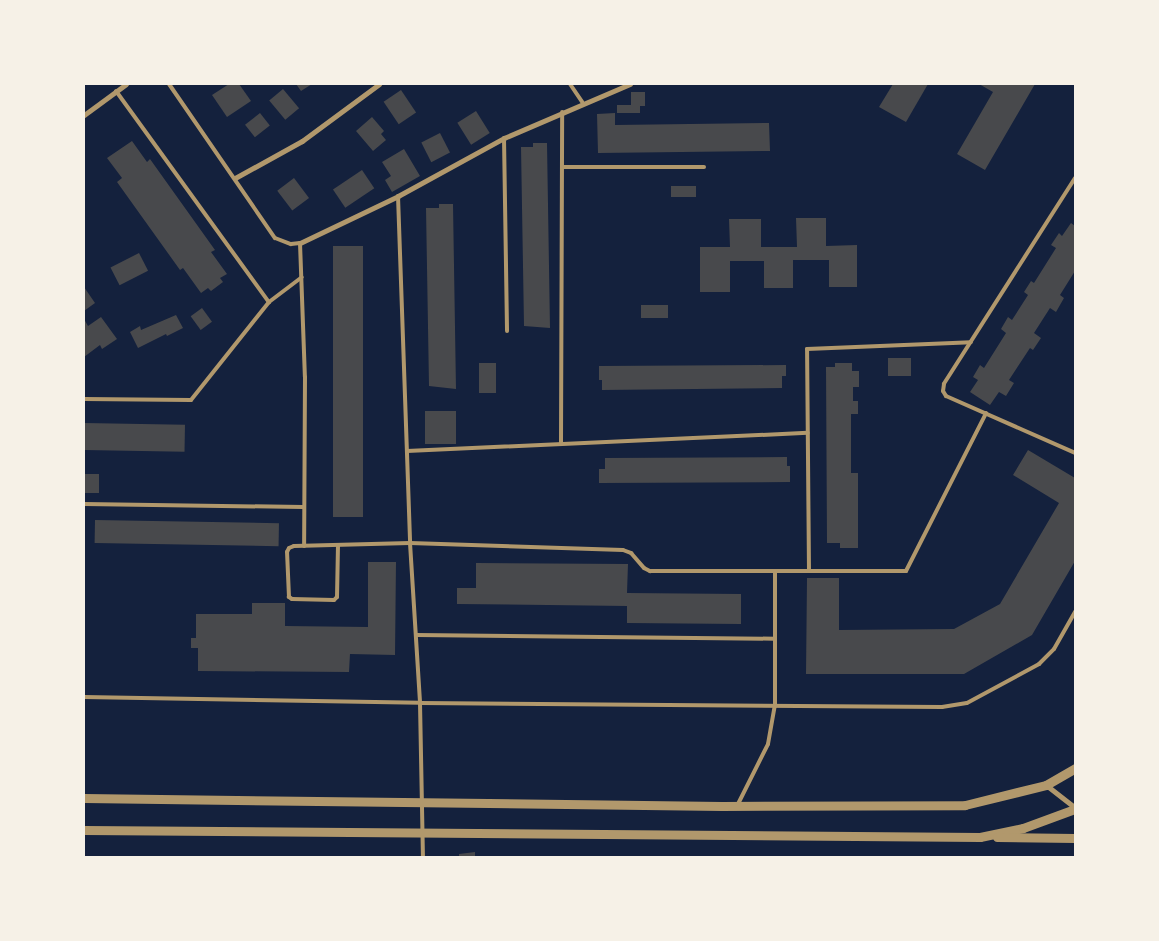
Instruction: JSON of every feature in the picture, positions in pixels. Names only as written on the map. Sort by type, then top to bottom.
[{"type":"street","points":[[84,116],[126,84]]},
{"type":"street","points":[[235,178],[302,141],[379,84]]},
{"type":"street","points":[[300,243],[398,196],[504,138],[582,102],[630,84]]},
{"type":"street","points":[[84,798],[421,804],[736,806],[965,804],[1046,785],[1075,768]]},
{"type":"street","points":[[1046,785],[1075,809]]},
{"type":"street","points":[[980,837],[1023,828],[1075,809]]},
{"type":"street","points":[[84,830],[1075,838]]},
{"type":"lane","points":[[169,84],[275,238],[291,244],[300,243],[305,377],[304,546]]},
{"type":"lane","points":[[570,84],[582,102]]},
{"type":"lane","points":[[116,92],[269,302]]},
{"type":"lane","points":[[561,444],[562,112]]},
{"type":"lane","points":[[504,138],[507,331]]},
{"type":"lane","points":[[562,167],[704,167]]},
{"type":"lane","points":[[1075,178],[944,384],[943,391],[946,396],[1075,453]]},
{"type":"lane","points":[[398,196],[410,544],[420,703],[423,857]]},
{"type":"lane","points":[[84,399],[191,400],[269,302],[302,277]]},
{"type":"lane","points":[[809,571],[807,349],[971,342]]},
{"type":"lane","points":[[338,546],[338,597],[334,600],[292,599],[287,594],[287,552],[289,548],[294,546],[410,544],[628,550],[644,568],[650,571],[906,571],[986,413]]},
{"type":"lane","points":[[407,451],[808,433]]},
{"type":"lane","points":[[84,504],[303,507]]},
{"type":"lane","points":[[736,806],[768,744],[775,706],[776,571]]},
{"type":"lane","points":[[84,697],[420,703],[942,707],[967,703],[1039,664],[1054,649],[1075,612]]},
{"type":"lane","points":[[416,635],[775,639]]},
{"type":"building","points":[[229,84],[239,84],[251,101],[227,117],[212,95]]},
{"type":"building","points":[[296,84],[312,84],[301,91]]},
{"type":"building","points":[[893,84],[928,84],[906,122],[879,107]]},
{"type":"building","points":[[979,84],[1035,84],[985,170],[957,154],[993,92]]},
{"type":"building","points":[[283,89],[299,108],[285,120],[269,101]]},
{"type":"building","points":[[401,90],[416,112],[399,124],[384,102]]},
{"type":"building","points":[[631,92],[645,92],[645,106],[640,106],[640,113],[617,113],[617,105],[631,105]]},
{"type":"building","points":[[476,111],[490,133],[471,145],[457,123]]},
{"type":"building","points":[[260,113],[270,126],[255,137],[245,125]]},
{"type":"building","points":[[615,113],[615,125],[769,123],[770,151],[598,153],[597,114]]},
{"type":"building","points":[[372,117],[384,131],[381,134],[386,140],[373,151],[356,131]]},
{"type":"building","points":[[440,133],[450,153],[431,162],[421,143]]},
{"type":"building","points":[[132,141],[147,162],[150,159],[215,250],[211,252],[227,274],[220,278],[223,282],[211,291],[208,288],[201,293],[183,268],[180,270],[117,182],[122,178],[107,158]]},
{"type":"building","points":[[533,143],[547,143],[550,328],[524,326],[521,147],[533,147]]},
{"type":"building","points":[[404,149],[420,176],[392,192],[385,180],[391,176],[382,162]]},
{"type":"building","points":[[362,170],[374,188],[345,208],[333,190]]},
{"type":"building","points":[[294,178],[309,198],[292,211],[277,191]]},
{"type":"building","points":[[671,186],[696,186],[696,197],[671,197]]},
{"type":"building","points":[[439,204],[453,204],[456,389],[429,386],[426,208],[439,208]]},
{"type":"building","points":[[796,218],[826,218],[826,246],[857,245],[857,287],[829,287],[829,260],[793,260],[793,288],[764,288],[764,261],[730,261],[730,292],[700,292],[700,247],[730,247],[729,219],[761,219],[761,247],[797,247]]},
{"type":"building","points":[[1071,223],[1075,226],[1075,271],[1060,295],[1064,298],[1056,312],[1050,308],[1034,333],[1041,338],[1033,350],[1030,348],[1009,380],[1014,383],[1006,396],[999,392],[990,405],[970,392],[978,380],[973,377],[980,365],[984,368],[1006,333],[1001,329],[1008,317],[1012,320],[1028,295],[1024,292],[1031,281],[1034,283],[1056,248],[1051,245],[1059,233],[1062,236]]},
{"type":"building","points":[[333,246],[363,246],[363,517],[333,517]]},
{"type":"building","points":[[139,253],[148,271],[120,285],[110,268]]},
{"type":"building","points":[[84,287],[95,303],[84,311]]},
{"type":"building","points":[[641,305],[668,305],[668,318],[641,318]]},
{"type":"building","points":[[202,308],[212,322],[201,330],[191,316]]},
{"type":"building","points":[[176,315],[183,328],[138,348],[130,332],[140,326],[141,330]]},
{"type":"building","points":[[101,317],[117,339],[102,349],[100,345],[84,357],[84,319],[88,326]]},
{"type":"building","points":[[888,358],[911,358],[911,376],[888,376]]},
{"type":"building","points":[[479,363],[496,363],[496,393],[479,393]]},
{"type":"building","points":[[835,363],[852,363],[852,371],[859,371],[859,387],[853,387],[853,401],[858,401],[858,414],[851,414],[851,473],[858,473],[858,548],[840,548],[840,543],[827,543],[826,367],[835,367]]},
{"type":"building","points":[[786,365],[786,376],[782,376],[782,388],[602,390],[602,380],[599,380],[599,366]]},
{"type":"building","points":[[425,411],[456,411],[456,444],[425,444]]},
{"type":"building","points":[[84,423],[185,425],[185,452],[84,450]]},
{"type":"building","points":[[1028,450],[1075,478],[1075,561],[1032,635],[964,674],[806,674],[807,578],[839,578],[839,630],[954,629],[1000,604],[1059,503],[1013,475]]},
{"type":"building","points":[[787,457],[787,466],[790,466],[790,482],[599,483],[599,469],[605,469],[605,458]]},
{"type":"building","points":[[85,474],[99,474],[99,493],[85,493]]},
{"type":"building","points":[[95,520],[279,523],[279,546],[95,543]]},
{"type":"building","points":[[368,562],[396,562],[395,655],[350,654],[349,672],[198,671],[198,648],[191,648],[191,638],[196,638],[196,614],[252,614],[252,603],[285,603],[285,626],[368,627]]},
{"type":"building","points":[[476,563],[628,564],[627,593],[741,594],[741,624],[627,623],[627,606],[457,604],[457,588],[476,588]]},
{"type":"building","points":[[475,852],[475,857],[459,857],[459,854]]}]
